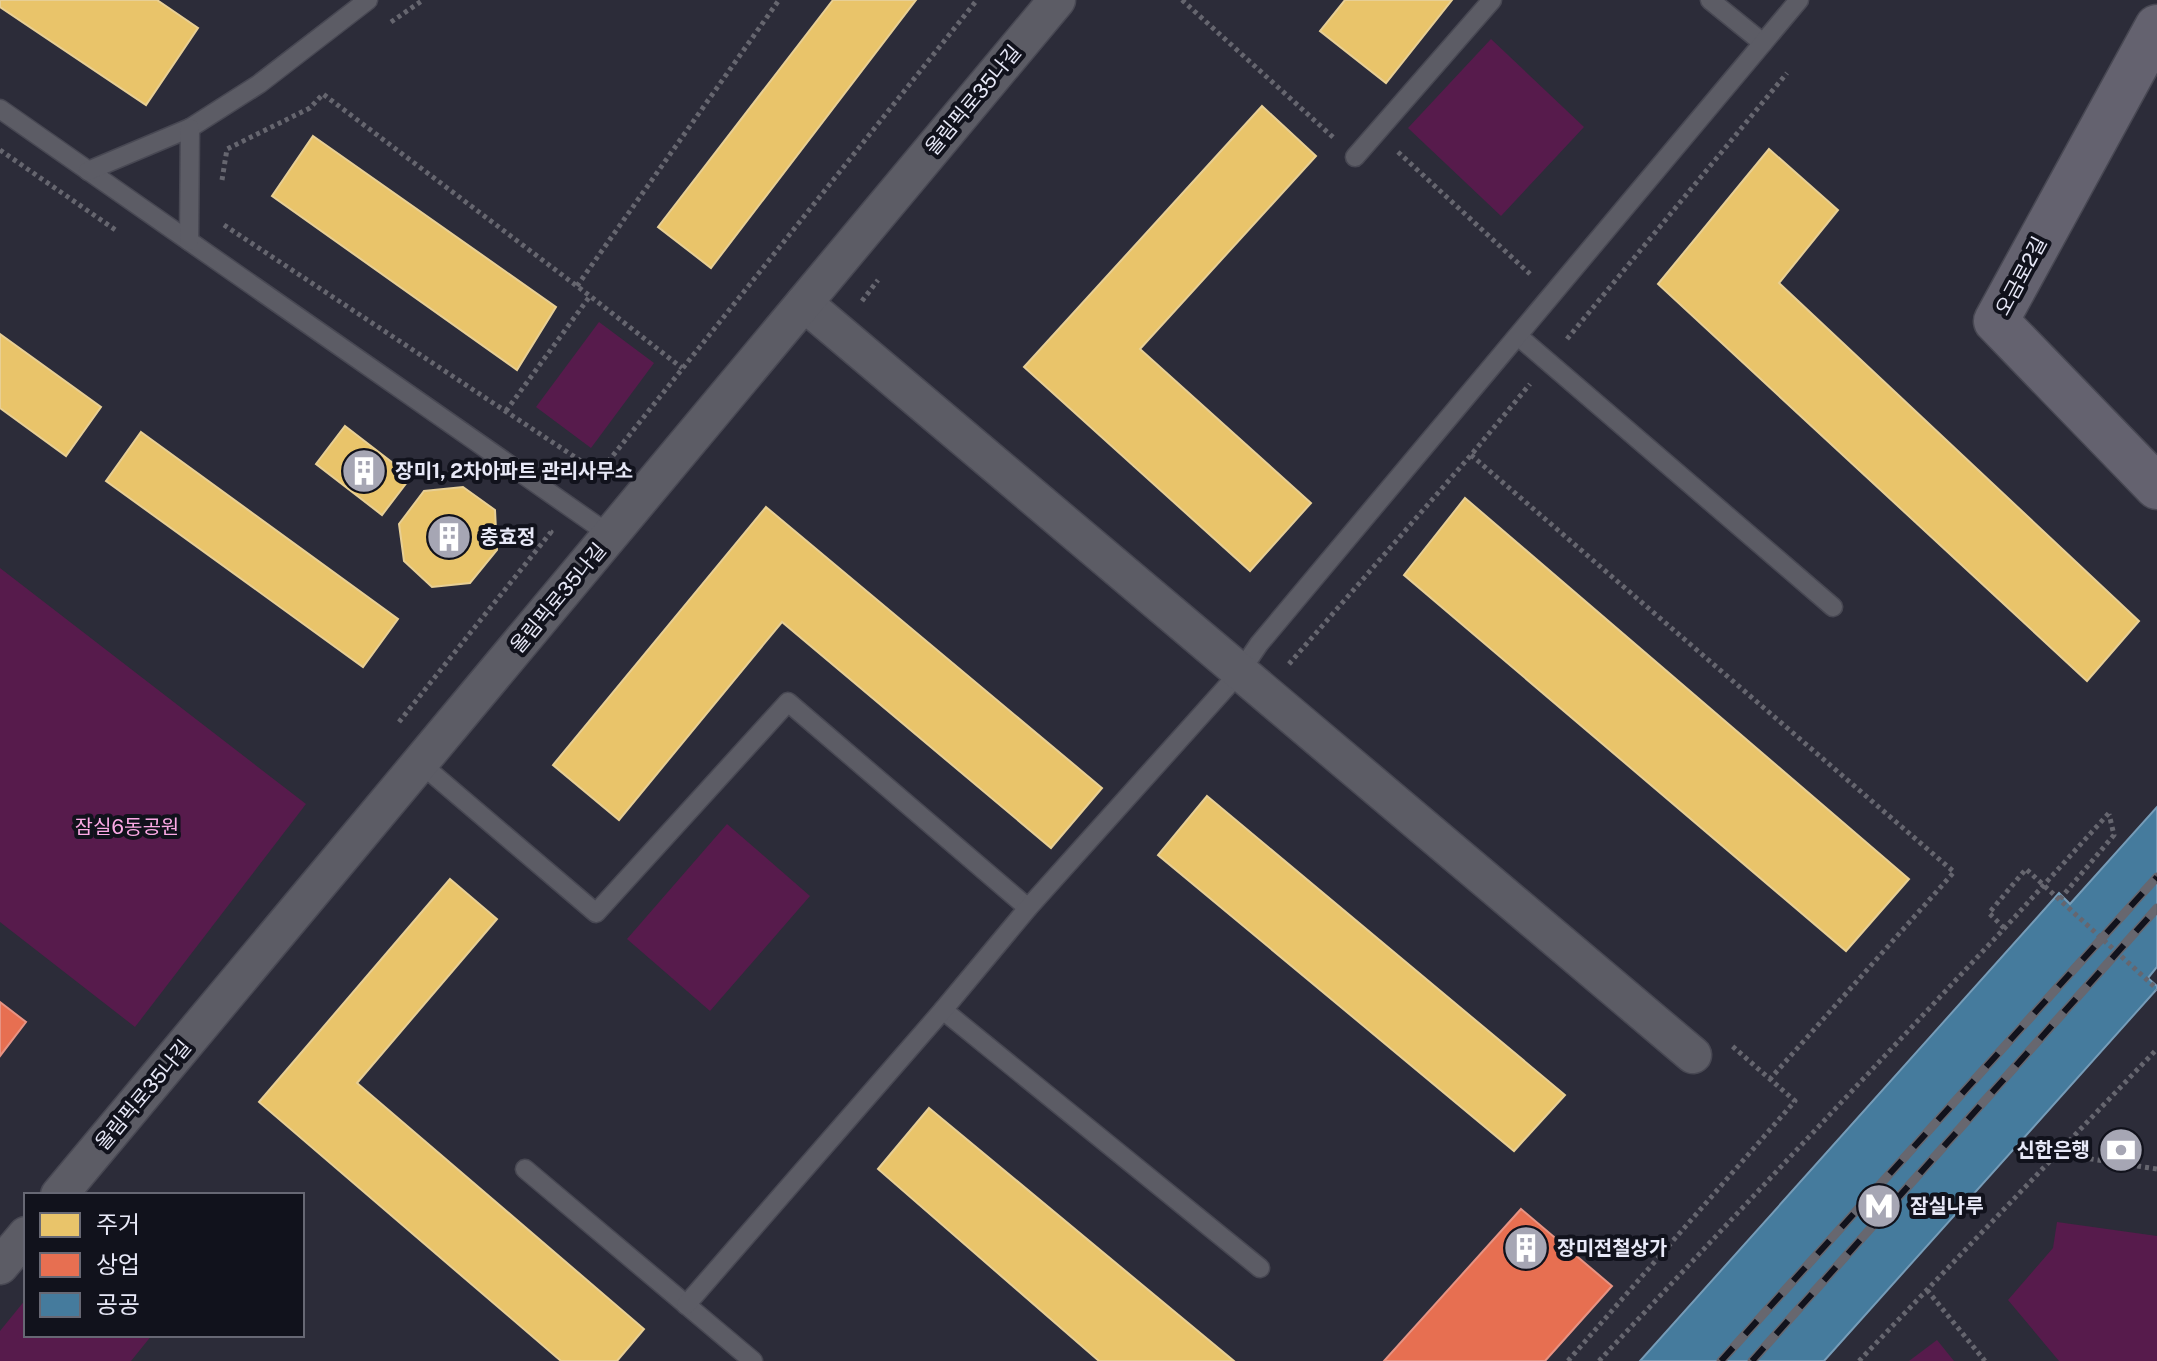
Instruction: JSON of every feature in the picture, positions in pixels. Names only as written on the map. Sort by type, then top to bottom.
[{"type":"main road","name":"오금로2길","points":[[2157,27],[1996,321],[2157,487]]},
{"type":"street","name":"올림픽로35나길","points":[[61,1193],[1057,0]]},
{"type":"street","points":[[804,303],[1693,1055]]},
{"type":"street","points":[[0,1266],[24,1237]]},
{"type":"lane","points":[[88,171],[190,128],[259,84],[368,0]]},
{"type":"lane","points":[[1355,157],[1492,0]]},
{"type":"lane","points":[[1710,0],[1763,43]]},
{"type":"lane","points":[[686,1305],[1028,908],[1240,672],[1259,644],[1799,0]]},
{"type":"lane","points":[[0,109],[610,535]]},
{"type":"lane","points":[[189,241],[190,128]]},
{"type":"lane","points":[[1518,336],[1833,607]]},
{"type":"lane","points":[[420,763],[596,913],[788,702],[1028,908]]},
{"type":"lane","points":[[943,1010],[1260,1268]]},
{"type":"lane","points":[[525,1169],[753,1361]]},
{"type":"path","points":[[577,286],[779,0]]},
{"type":"path","points":[[216,220],[599,473],[977,0]]},
{"type":"path","points":[[1182,0],[1355,157]]},
{"type":"path","points":[[227,149],[310,108],[323,94],[682,368]]},
{"type":"path","points":[[1376,132],[1530,274]]},
{"type":"path","points":[[506,411],[590,296]]},
{"type":"path","points":[[1471,455],[1954,872],[1770,1079],[1795,1101],[1568,1361]]},
{"type":"path","points":[[1599,1361],[2109,813],[2114,835],[2060,899]]},
{"type":"path","points":[[2004,928],[1989,913],[2026,869],[2157,989]]},
{"type":"path","points":[[1859,1361],[2157,1049]]},
{"type":"path","points":[[2057,1154],[2157,1169]]},
{"type":"path","points":[[1927,1290],[1985,1361]]},
{"type":"green space","points":[[1491,39],[1584,127],[1501,216],[1408,128]]},
{"type":"green space","points":[[599,322],[654,363],[591,448],[536,407]]},
{"type":"green space","name":"잠실6동공원","points":[[0,568],[306,804],[135,1027],[0,922]]},
{"type":"green space","points":[[727,824],[810,896],[710,1011],[627,939]]},
{"type":"green space","points":[[2057,1222],[2157,1236],[2157,1361],[2059,1361],[2008,1300],[2053,1248]]},
{"type":"green space","points":[[24,1301],[24,1337],[150,1337],[131,1361],[0,1361],[0,1331]]},
{"type":"green space","points":[[1937,1340],[1954,1361],[1909,1361]]},
{"type":"building: 주거","points":[[0,0],[157,0],[198,28],[146,105],[0,7]]},
{"type":"building: 주거","points":[[833,0],[916,0],[711,268],[658,227]]},
{"type":"building: 주거","points":[[1345,0],[1452,0],[1386,83],[1320,31]]},
{"type":"building: 주거","points":[[1262,106],[1316,156],[1140,349],[1311,503],[1250,571],[1024,367]]},
{"type":"building: 주거","points":[[313,136],[556,307],[517,370],[272,196]]},
{"type":"building: 주거","points":[[1769,149],[1838,210],[1779,283],[2139,621],[2087,681],[1658,284]]},
{"type":"building: 주거","points":[[0,334],[101,407],[66,456],[0,408]]},
{"type":"building: 주거","name":"장미1, 2차아파트 관리사무소","points":[[345,426],[411,477],[382,515],[316,464]]},
{"type":"building: 주거","points":[[141,432],[398,619],[363,667],[106,481]]},
{"type":"building: 주거","name":"충효정","points":[[463,487],[495,510],[497,550],[470,583],[432,587],[404,561],[399,524],[424,491]]},
{"type":"building: 주거","points":[[1465,498],[1909,879],[1846,951],[1404,575]]},
{"type":"building: 주거","points":[[766,507],[1102,788],[1051,848],[782,622],[619,820],[553,765]]},
{"type":"building: 주거","points":[[1207,796],[1565,1095],[1514,1151],[1158,855]]},
{"type":"building: 주거","points":[[450,879],[497,919],[357,1083],[644,1329],[617,1361],[561,1361],[259,1102]]},
{"type":"building: 주거","points":[[929,1108],[1234,1361],[1099,1361],[878,1169]]},
{"type":"building: 상업","points":[[0,1002],[26,1022],[0,1056]]},
{"type":"building: 상업","name":"장미전철상가","points":[[1521,1209],[1612,1286],[1545,1361],[1384,1361]]},
{"type":"building: 공공","points":[[2157,807],[2157,967],[2148,978],[2157,989],[1824,1361],[1640,1361],[2059,893],[2070,904]]},
{"type":"railway","points":[[1721,1361],[2157,877]]},
{"type":"railway","points":[[1752,1361],[2157,908]]},
{"type":"place","name":"장미1, 2차아파트 관리사무소","points":[[364,471]]},
{"type":"place","name":"충효정","points":[[449,537]]},
{"type":"place","name":"신한은행","points":[[2121,1150]]},
{"type":"place","name":"잠실나루","points":[[1879,1206]]},
{"type":"place","name":"장미전철상가","points":[[1526,1248]]}]
